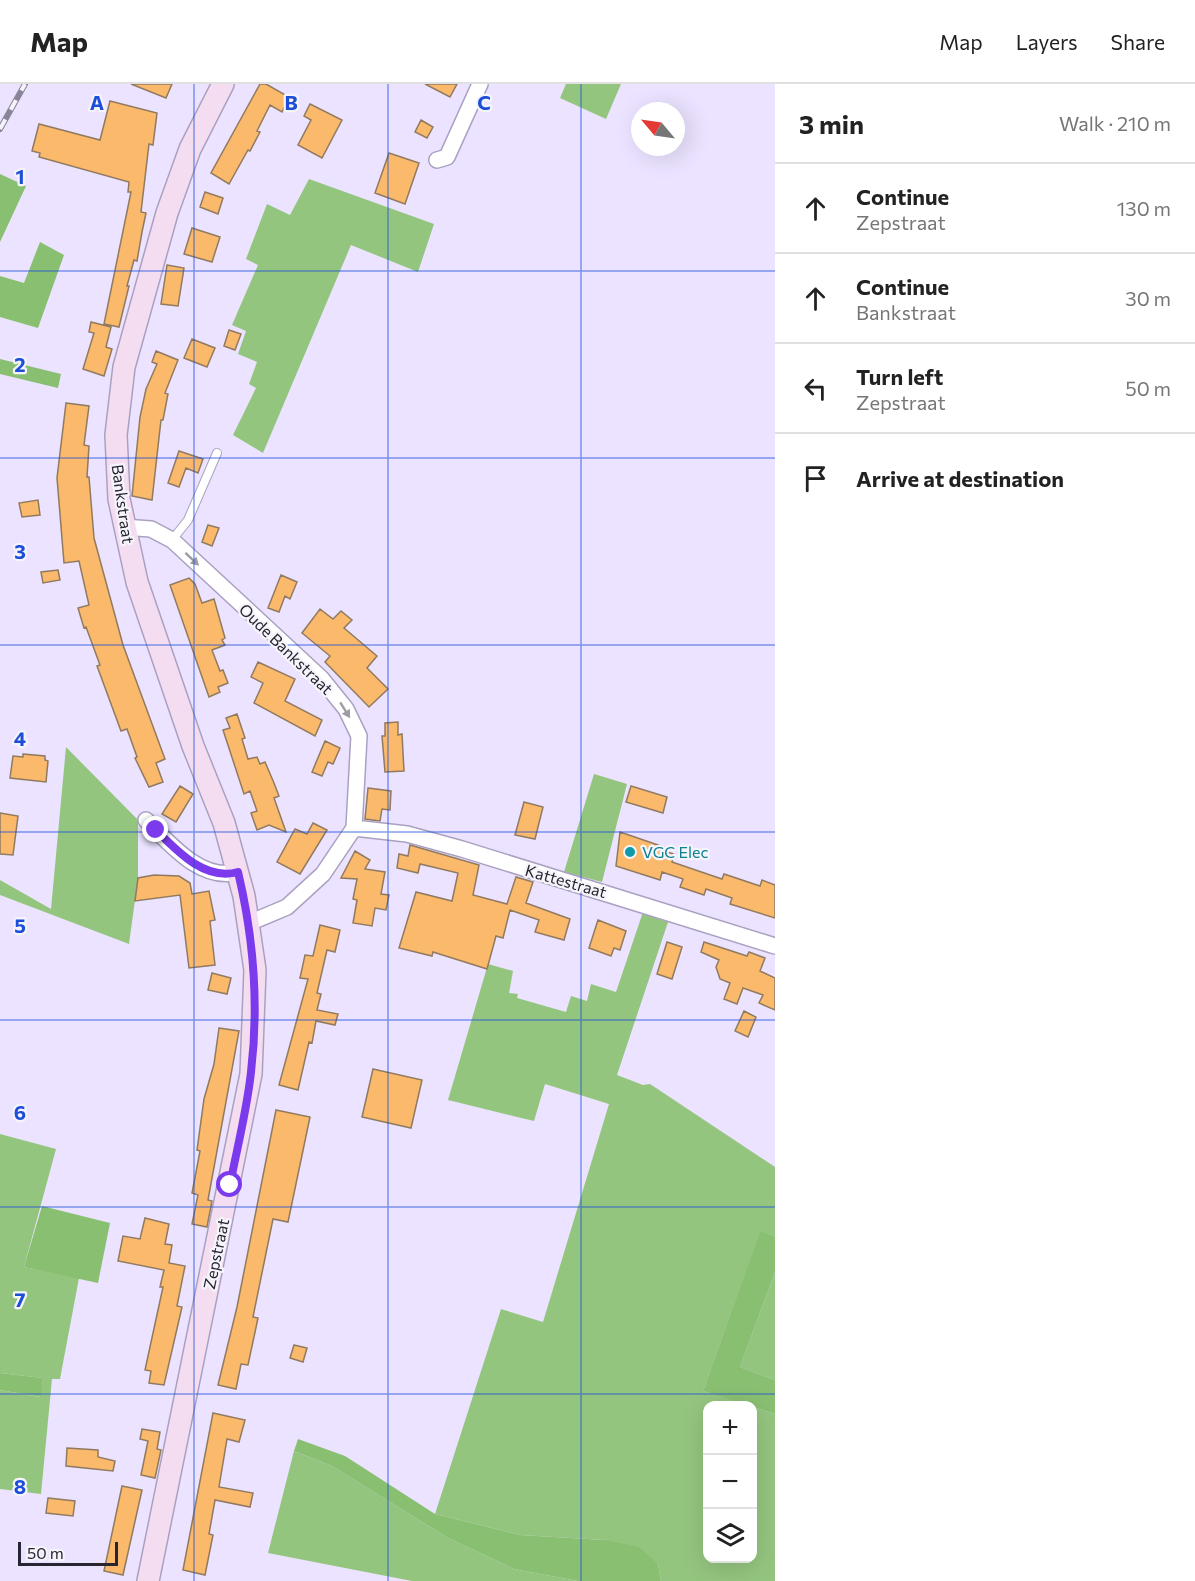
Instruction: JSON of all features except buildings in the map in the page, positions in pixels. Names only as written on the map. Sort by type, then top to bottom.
[{"type":"street","name":"Bankstraat","points":[[223,84],[177,181],[124,367],[116,435],[119,499],[123,527],[137,582],[194,746],[224,823],[249,923]]},
{"type":"street","points":[[437,160],[447,157],[480,84]]},
{"type":"street","name":"Oude Bankstraat","points":[[123,527],[151,528],[172,540],[321,678],[346,709],[359,736],[354,828]]},
{"type":"street","points":[[146,820],[194,863],[215,873],[226,875],[238,872]]},
{"type":"street","points":[[249,923],[288,907],[323,874],[354,828]]},
{"type":"street","name":"Kattestraat","points":[[354,828],[407,834],[462,849],[775,946]]},
{"type":"street","name":"Zepstraat","points":[[148,1581],[251,1074],[255,970],[249,923]]},
{"type":"lane","points":[[172,540],[188,520],[217,453]]},
{"type":"green space","points":[[566,84],[621,84],[606,119],[560,98]]},
{"type":"green space","points":[[0,174],[26,186],[0,242]]},
{"type":"green space","points":[[309,179],[434,224],[418,272],[351,245],[263,453],[233,435],[256,388],[249,384],[257,362],[238,354],[246,331],[232,325],[258,265],[246,259],[267,204],[290,215]]},
{"type":"green space","points":[[40,242],[64,255],[38,328],[0,317],[0,276],[24,283]]},
{"type":"green space","points":[[0,359],[61,374],[58,388],[0,374]]},
{"type":"green space","points":[[66,747],[138,820],[138,878],[129,944],[0,895],[0,880],[51,909]]},
{"type":"green space","points":[[594,774],[627,784],[602,882],[564,872]]},
{"type":"green space","points":[[643,912],[669,919],[617,1075],[643,1085],[650,1084],[775,1167],[775,1237],[760,1232],[703,1391],[736,1401],[703,1401],[703,1563],[757,1563],[757,1408],[775,1414],[775,1581],[661,1581],[658,1564],[605,1540],[520,1535],[435,1514],[501,1309],[543,1322],[609,1104],[545,1084],[534,1121],[448,1100],[488,964],[513,971],[509,993],[518,994],[517,998],[566,1012],[571,996],[587,1001],[591,984],[616,992]]},
{"type":"green space","points":[[0,1134],[56,1149],[24,1267],[79,1278],[60,1379],[52,1379],[41,1494],[0,1489],[0,1390],[40,1397],[43,1378],[0,1373]]},
{"type":"green space","points":[[42,1206],[110,1223],[98,1283],[24,1267]]},
{"type":"green space","points":[[760,1231],[775,1237],[775,1272],[740,1367],[775,1380],[775,1414],[757,1408],[757,1401],[734,1401],[703,1391]]},
{"type":"green space","points":[[775,1272],[775,1380],[740,1367]]},
{"type":"green space","points":[[0,1373],[43,1378],[41,1397],[0,1390]]},
{"type":"green space","points":[[298,1439],[345,1456],[435,1514],[520,1535],[605,1540],[639,1547],[658,1564],[661,1581],[578,1581],[514,1569],[448,1538],[332,1466],[294,1451]]},
{"type":"green space","points":[[294,1451],[332,1466],[448,1538],[514,1569],[578,1581],[412,1581],[268,1553]]},
{"type":"railway","points":[[0,129],[25,84]]},
{"type":"place","name":"VGC Elec","points":[[630,852]]},
{"type":"route","points":[[156,830],[182,855],[194,863],[215,873],[226,875],[238,872],[244,896],[255,970],[255,1018],[251,1074],[230,1185]]}]
